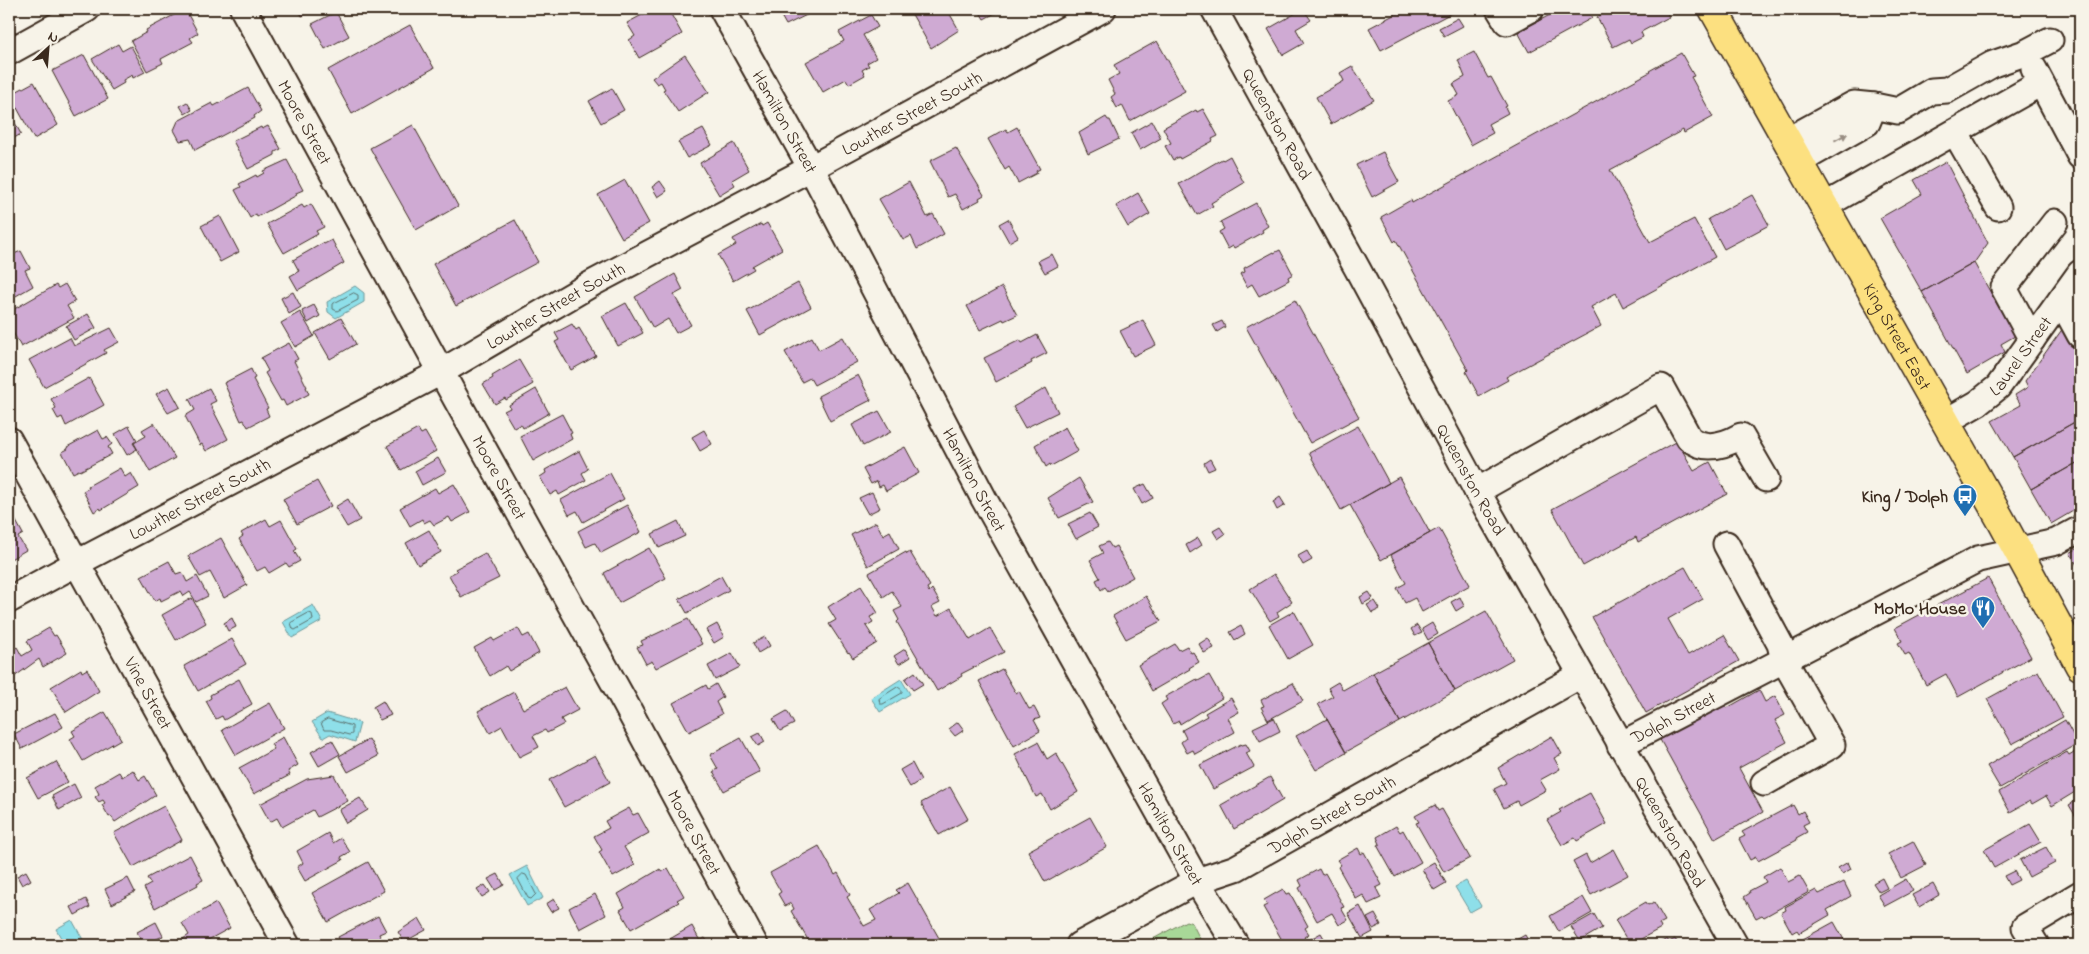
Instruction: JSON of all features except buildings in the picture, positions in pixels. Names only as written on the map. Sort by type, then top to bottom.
[{"type":"main road","name":"King Street East","points":[[1713,9],[2018,550],[2080,666]]},
{"type":"street","points":[[9,52],[87,9]]},
{"type":"street","name":"Moore Street","points":[[243,9],[441,372],[621,694],[755,945]]},
{"type":"street","name":"Hamilton Street","points":[[722,9],[810,168],[984,499],[1197,881],[1236,945]]},
{"type":"street","name":"Lowther Street South","points":[[9,600],[441,372],[594,283],[1103,9]]},
{"type":"street","name":"Queenston Road","points":[[1214,9],[1477,491],[1735,945]]},
{"type":"street","points":[[1499,9],[1506,22],[1531,9]]},
{"type":"street","points":[[1794,151],[1854,104],[1898,111],[1932,91],[1947,90],[1993,64],[2025,53],[2050,40]]},
{"type":"street","points":[[2025,53],[2080,156]]},
{"type":"street","points":[[1824,206],[2041,83]]},
{"type":"street","points":[[1955,132],[1998,207]]},
{"type":"street","points":[[2032,340],[2004,288],[2055,222]]},
{"type":"street","name":"Laurel Street","points":[[1945,422],[1978,403],[1998,387],[2080,273]]},
{"type":"street","points":[[2061,300],[2080,335]]},
{"type":"street","points":[[1477,491],[1661,387],[1690,438],[1695,443],[1708,446],[1728,442],[1741,436],[1766,479]]},
{"type":"street","name":"Vine Street","points":[[9,440],[287,945]]},
{"type":"street","points":[[1784,660],[1978,558],[2056,542],[2080,528]]},
{"type":"street","points":[[1726,544],[1780,644],[1784,660],[1832,745],[1764,783]]},
{"type":"street","name":"Dolph Street","points":[[1620,745],[1784,660]]},
{"type":"street","name":"Dolph Street South","points":[[1079,945],[1197,881],[1236,868],[1581,675]]},
{"type":"street","points":[[2036,945],[2025,927],[2080,894]]},
{"type":"green space","points":[[1186,921],[1192,923],[1203,945],[1142,945]]},
{"type":"water","points":[[355,286],[364,293],[364,302],[336,318],[328,312],[327,302]]},
{"type":"water","points":[[313,605],[322,621],[292,638],[283,622]]},
{"type":"water","points":[[901,679],[910,694],[880,712],[871,698]]},
{"type":"water","points":[[327,713],[360,723],[355,742],[330,734],[323,738],[312,722]]},
{"type":"water","points":[[527,866],[543,898],[527,906],[510,875]]},
{"type":"water","points":[[1466,881],[1481,906],[1470,912],[1455,887]]},
{"type":"water","points":[[72,920],[86,945],[65,945],[56,929]]},
{"type":"place","name":"King / Dolph","points":[[1965,517]]},
{"type":"place","name":"MoMo House","points":[[1983,629]]}]
